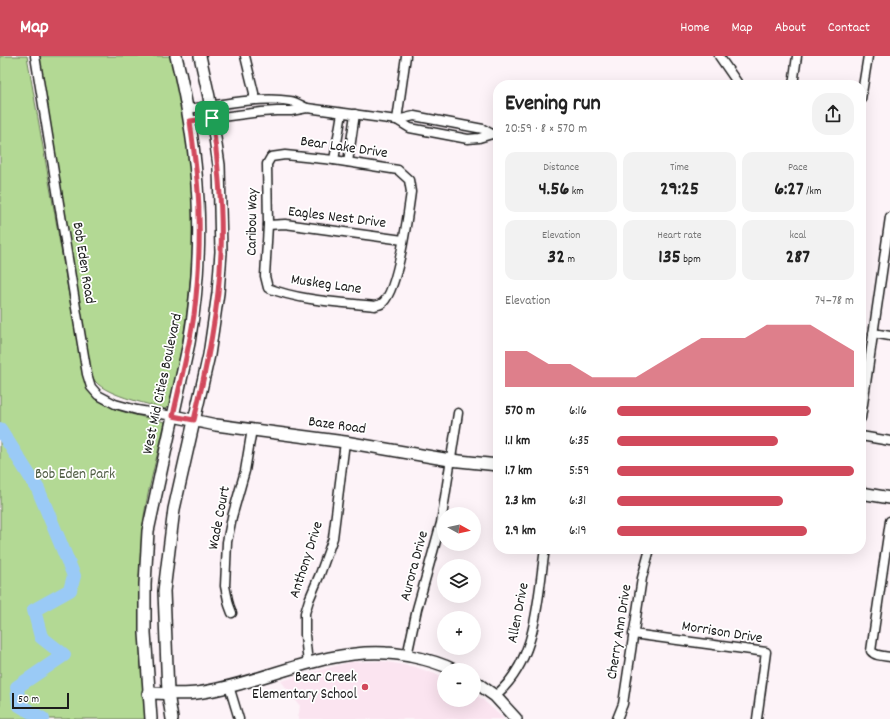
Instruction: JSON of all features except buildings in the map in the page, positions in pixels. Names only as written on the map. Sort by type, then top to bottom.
[{"type":"main road","name":"West Mid Cities Boulevard","points":[[151,719],[144,633],[148,532],[189,343],[194,315],[199,251],[196,167],[188,109],[176,56]]},
{"type":"main road","points":[[172,719],[168,693],[164,590],[174,509],[209,355],[218,293],[221,252],[219,166],[210,106],[200,56]]},
{"type":"main road","name":"Baze Road","points":[[173,416],[216,425],[346,442],[450,460],[493,465]]},
{"type":"main road","points":[[866,495],[890,498]]},
{"type":"main road","points":[[148,693],[196,693],[229,686],[308,664],[360,653],[387,653],[422,658],[437,664]]},
{"type":"main road","points":[[481,687],[495,696],[516,719]]},
{"type":"street","name":"Bob Eden Road","points":[[35,56],[82,347],[91,387],[98,395],[115,404],[137,410],[173,416]]},
{"type":"street","points":[[245,56],[254,93],[254,100]]},
{"type":"street","points":[[397,120],[406,56]]},
{"type":"street","points":[[719,56],[736,80]]},
{"type":"street","points":[[794,80],[797,56]]},
{"type":"street","points":[[864,80],[868,56]]},
{"type":"street","points":[[188,109],[254,100],[292,101],[307,108],[397,120],[414,116],[493,133]]},
{"type":"street","points":[[190,121],[277,110],[291,111],[307,108]]},
{"type":"street","points":[[334,160],[342,113]]},
{"type":"street","points":[[348,162],[355,114]]},
{"type":"street","points":[[397,120],[410,128],[468,139],[493,134]]},
{"type":"street","name":"Bear Lake Drive","points":[[271,157],[285,155],[334,160],[398,170],[409,180],[411,192],[403,240]]},
{"type":"street","name":"Caribou Way","points":[[268,288],[265,276],[268,225],[267,164],[271,157]]},
{"type":"street","points":[[866,383],[890,218]]},
{"type":"street","name":"Eagles Nest Drive","points":[[268,225],[285,224],[403,240]]},
{"type":"street","name":"Muskeg Lane","points":[[268,288],[298,297],[375,306],[382,304],[396,278],[403,240]]},
{"type":"street","points":[[873,334],[890,336]]},
{"type":"street","name":"Aurora Drive","points":[[407,656],[417,610],[441,523],[458,413]]},
{"type":"street","name":"Wade Court","points":[[232,613],[225,586],[227,542],[232,517],[245,471],[252,429]]},
{"type":"street","points":[[866,437],[890,441]]},
{"type":"street","name":"Anthony Drive","points":[[308,664],[305,635],[305,613],[333,538],[346,442]]},
{"type":"street","points":[[890,521],[887,557],[871,645],[871,650],[873,653],[890,657]]},
{"type":"street","name":"Allen Drive","points":[[495,696],[506,688],[515,675],[524,659],[532,636],[543,554]]},
{"type":"street","name":"Cherry Ann Drive","points":[[617,719],[623,704],[642,578],[649,554]]},
{"type":"street","name":"Morrison Drive","points":[[633,634],[766,652],[757,719]]},
{"type":"street","points":[[229,686],[239,719]]},
{"type":"shaded area","name":"Bear Creek Elementary School","points":[[382,661],[415,667],[437,675],[437,707],[481,707],[481,698],[504,719],[298,719],[300,706],[281,681],[350,662]]},
{"type":"green space","name":"Bob Eden Park","points":[[0,56],[27,56],[81,363],[87,386],[97,399],[114,409],[165,422],[146,503],[141,539],[139,623],[142,681],[147,719],[0,719]]},
{"type":"green space","points":[[38,56],[170,56],[186,128],[191,165],[193,239],[187,313],[181,350],[170,404],[165,409],[115,394],[98,384],[91,374]]},
{"type":"waterway","points":[[0,429],[38,489],[74,576],[70,590],[34,610],[41,637],[64,655],[17,687],[19,705],[43,719]]},
{"type":"place","name":"Bear Creek Elementary School","points":[[365,687]]},
{"type":"route","points":[[212,118],[219,166],[221,252],[213,332],[194,420],[173,416],[194,315],[198,273],[199,214],[196,167],[190,121],[212,118]]}]
